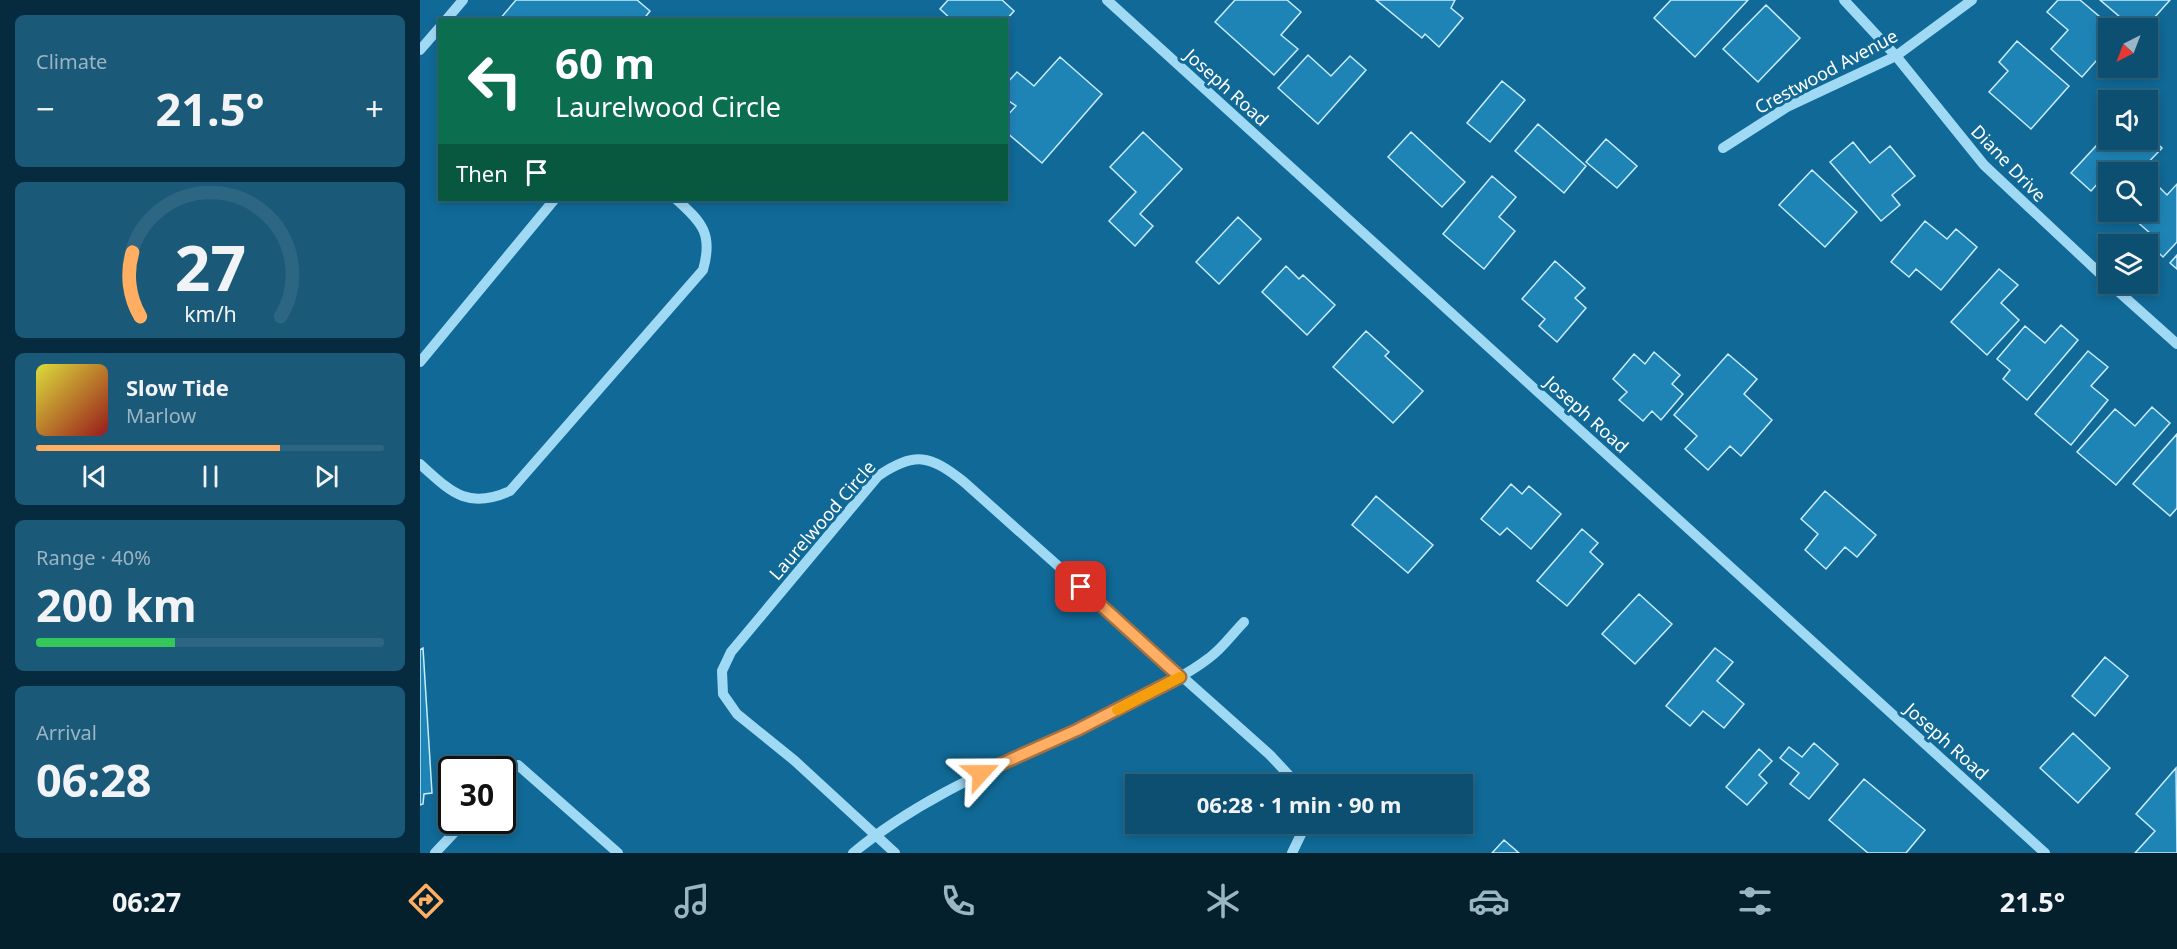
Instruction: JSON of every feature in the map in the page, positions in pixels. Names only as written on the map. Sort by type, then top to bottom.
[{"type":"street","points":[[448,18],[463,0]]},
{"type":"street","name":"Joseph Road","points":[[1107,0],[2045,853]]},
{"type":"street","name":"Diane Drive","points":[[1844,0],[1896,56],[1984,165],[2098,272]]},
{"type":"street","name":"Crestwood Avenue","points":[[1723,148],[1787,107],[1896,56],[1972,0]]},
{"type":"street","points":[[420,50],[438,29]]},
{"type":"street","points":[[420,362],[553,201]]},
{"type":"street","points":[[420,464],[461,498],[492,500],[510,491],[703,270],[708,251],[704,228],[678,201]]},
{"type":"street","name":"Diane Drive","points":[[2122,294],[2177,344]]},
{"type":"street","name":"Laurelwood Circle","points":[[895,853],[795,761],[737,714],[723,694],[722,671],[731,652],[878,476],[900,461],[930,460],[952,472],[1270,755],[1288,774]]},
{"type":"street","points":[[853,853],[923,802],[962,781],[1077,730],[1180,677],[1211,657],[1244,622]]},
{"type":"street","points":[[516,767],[518,765],[618,853]]},
{"type":"street","points":[[435,853],[453,834]]},
{"type":"street","points":[[1292,853],[1301,834]]},
{"type":"building","points":[[516,0],[637,0],[650,11],[645,18],[501,18]]},
{"type":"building","points":[[948,0],[1002,0],[1014,11],[1008,18],[950,18],[940,9]]},
{"type":"building","points":[[1235,0],[1287,0],[1301,12],[1281,35],[1298,49],[1274,75],[1215,22]]},
{"type":"building","points":[[1376,0],[1455,0],[1451,8],[1463,18],[1439,47],[1425,34],[1422,38]]},
{"type":"building","points":[[1671,0],[1748,0],[1695,57],[1654,18]]},
{"type":"building","points":[[2058,0],[2080,0],[2101,18],[2098,18],[2098,59],[2082,77],[2051,49],[2068,30],[2047,12]]},
{"type":"building","points":[[2100,0],[2170,0],[2154,18],[2121,18]]},
{"type":"building","points":[[1766,5],[1800,38],[1758,82],[1723,49]]},
{"type":"building","points":[[2017,41],[2069,86],[2031,129],[1989,92],[2008,71],[1999,62]]},
{"type":"building","points":[[1308,55],[1331,76],[1350,56],[1366,70],[1318,124],[1278,88]]},
{"type":"building","points":[[1060,57],[1102,94],[1042,163],[1008,134],[1008,115],[1016,106],[1008,100],[1008,82],[1017,72],[1034,86]]},
{"type":"building","points":[[1502,81],[1525,100],[1490,142],[1467,123]]},
{"type":"building","points":[[1538,124],[1586,166],[1564,193],[1515,151]]},
{"type":"building","points":[[1143,132],[1182,169],[1140,214],[1153,226],[1135,246],[1109,221],[1136,192],[1110,167]]},
{"type":"building","points":[[1411,132],[1465,182],[1442,207],[1388,157]]},
{"type":"building","points":[[1606,139],[1637,166],[1617,188],[1586,162]]},
{"type":"building","points":[[1853,142],[1870,163],[1890,146],[1915,176],[1892,195],[1900,205],[1881,221],[1830,162]]},
{"type":"building","points":[[2098,144],[2098,150],[2158,150],[2158,144],[2162,148],[2149,162],[2098,162],[2098,183],[2091,191],[2071,173]]},
{"type":"building","points":[[1812,170],[1857,212],[1825,247],[1779,205]]},
{"type":"building","points":[[1492,176],[1516,197],[1499,217],[1515,231],[1484,269],[1443,234]]},
{"type":"building","points":[[2177,184],[2177,242],[2163,257],[2158,252],[2158,234],[2151,234],[2137,222],[2158,222],[2158,186],[2167,195]]},
{"type":"building","points":[[1238,217],[1261,239],[1219,284],[1196,262]]},
{"type":"building","points":[[1925,221],[1947,239],[1956,229],[1977,247],[1941,290],[1916,269],[1909,277],[1891,262]]},
{"type":"building","points":[[2177,255],[2177,269],[2170,263]]},
{"type":"building","points":[[1555,261],[1585,288],[1575,298],[1586,308],[1557,342],[1539,326],[1545,319],[1522,299]]},
{"type":"building","points":[[1286,266],[1299,279],[1303,275],[1335,305],[1307,335],[1262,292]]},
{"type":"building","points":[[1999,269],[2018,285],[2001,303],[2019,320],[1987,355],[1951,322]]},
{"type":"building","points":[[2061,325],[2078,340],[2027,400],[2003,379],[2010,370],[1997,359],[2025,326],[2045,343]]},
{"type":"building","points":[[1366,331],[1389,352],[1385,356],[1423,391],[1393,423],[1333,367]]},
{"type":"building","points":[[2088,351],[2108,367],[2091,386],[2108,400],[2071,445],[2035,414]]},
{"type":"building","points":[[1654,352],[1680,375],[1672,384],[1683,394],[1661,420],[1652,411],[1643,421],[1619,400],[1627,392],[1613,379],[1634,354],[1645,364]]},
{"type":"building","points":[[1728,354],[1757,379],[1744,394],[1772,420],[1741,456],[1730,446],[1708,470],[1685,449],[1697,436],[1674,415]]},
{"type":"building","points":[[2152,407],[2170,423],[2116,485],[2077,452],[2115,409],[2135,426]]},
{"type":"building","points":[[2177,434],[2177,508],[2170,516],[2133,484]]},
{"type":"building","points":[[1511,484],[1522,494],[1529,486],[1561,514],[1531,549],[1507,528],[1500,535],[1481,519]]},
{"type":"building","points":[[1825,491],[1876,535],[1857,557],[1845,547],[1826,569],[1805,550],[1818,534],[1801,519]]},
{"type":"building","points":[[1376,496],[1433,545],[1408,573],[1352,525]]},
{"type":"building","points":[[1582,529],[1598,543],[1590,552],[1603,564],[1567,606],[1537,581]]},
{"type":"building","points":[[1639,594],[1672,624],[1635,664],[1602,634]]},
{"type":"building","points":[[423,648],[432,793],[424,794],[423,804],[420,805],[420,650]]},
{"type":"building","points":[[1715,648],[1733,662],[1717,681],[1744,704],[1724,728],[1703,711],[1690,726],[1666,706]]},
{"type":"building","points":[[2105,657],[2128,676],[2095,716],[2072,696]]},
{"type":"building","points":[[2073,733],[2110,768],[2078,803],[2040,768]]},
{"type":"building","points":[[1814,743],[1838,764],[1809,799],[1790,784],[1799,773],[1780,758],[1789,747],[1802,757]]},
{"type":"building","points":[[1759,749],[1772,761],[1759,775],[1767,783],[1747,805],[1726,787]]},
{"type":"building","points":[[2176,768],[2177,853],[2135,853],[2155,831],[2136,814]]},
{"type":"building","points":[[1864,779],[1925,830],[1906,853],[1868,853],[1829,820]]},
{"type":"building","points":[[1504,840],[1519,853],[1492,853]]},
{"type":"slow traffic","points":[[1117,710],[1180,677]]},
{"type":"route","points":[[981,773],[1077,730],[1180,677],[1081,587]]}]
